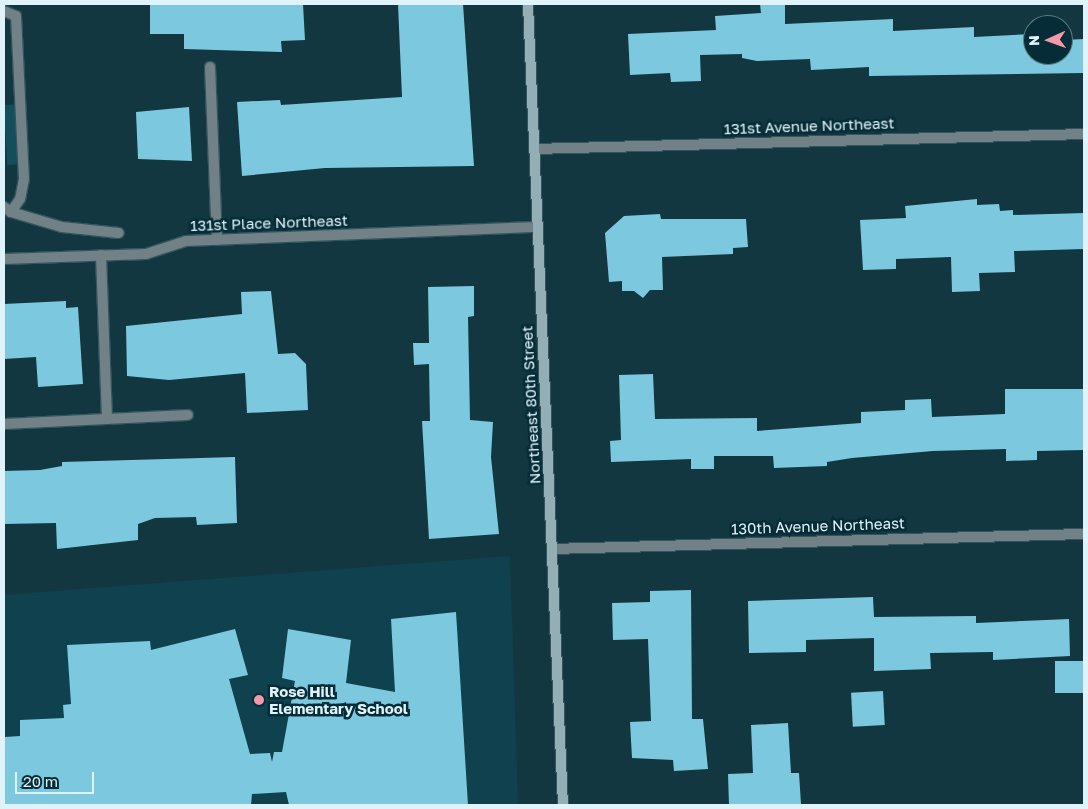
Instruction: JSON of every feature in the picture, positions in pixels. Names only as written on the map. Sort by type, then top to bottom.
[{"type":"street","name":"Northeast 80th Street","points":[[528,4],[563,805]]},
{"type":"street","points":[[4,11],[16,16],[24,179],[20,199],[7,210]]},
{"type":"street","points":[[210,67],[217,240]]},
{"type":"street","name":"131st Avenue Northeast","points":[[534,149],[1084,134]]},
{"type":"street","points":[[7,210],[62,227],[119,233]]},
{"type":"street","name":"131st Place Northeast","points":[[4,258],[146,254],[186,241],[538,227]]},
{"type":"street","points":[[101,255],[107,419]]},
{"type":"street","points":[[4,424],[188,415]]},
{"type":"street","name":"130th Avenue Northeast","points":[[552,549],[1084,534]]},
{"type":"shaded area","points":[[25,104],[28,164],[7,165],[4,105]]},
{"type":"shaded area","name":"Rose Hill Elementary School","points":[[510,556],[518,805],[4,805],[4,595]]},
{"type":"building","points":[[150,4],[303,4],[305,40],[281,41],[282,52],[184,49],[184,34],[150,34]]},
{"type":"building","points":[[398,4],[463,4],[474,166],[325,168],[242,176],[237,102],[280,100],[281,105],[402,97]]},
{"type":"building","points":[[760,4],[785,4],[785,24],[893,19],[893,31],[974,27],[974,37],[1023,35],[1023,65],[1073,65],[1073,40],[1084,39],[1084,73],[869,76],[869,67],[811,70],[810,59],[757,61],[742,58],[742,54],[700,55],[701,81],[671,82],[670,73],[630,75],[628,34],[716,30],[715,16],[761,13]]},
{"type":"building","points":[[189,107],[192,161],[138,159],[136,112]]},
{"type":"building","points":[[977,199],[977,205],[999,204],[1000,211],[1013,210],[1013,215],[1084,213],[1084,249],[1014,251],[1015,272],[979,273],[980,291],[952,292],[951,257],[896,259],[896,269],[863,270],[860,220],[906,218],[905,206]]},
{"type":"building","points":[[660,214],[661,219],[746,219],[748,247],[733,248],[733,254],[662,257],[663,290],[650,290],[643,298],[634,291],[622,291],[622,281],[609,282],[605,233],[624,216]]},
{"type":"building","points":[[474,286],[474,316],[468,317],[470,420],[493,422],[491,457],[499,534],[429,539],[422,421],[430,421],[429,364],[414,365],[413,343],[429,343],[428,287]]},
{"type":"building","points":[[271,291],[278,354],[295,353],[306,364],[308,410],[247,413],[245,373],[169,380],[127,376],[126,326],[242,314],[241,292]]},
{"type":"building","points":[[66,301],[66,308],[78,307],[83,384],[38,387],[36,357],[4,359],[4,304]]},
{"type":"building","points":[[653,374],[655,419],[757,418],[757,431],[861,423],[861,412],[905,410],[905,400],[931,399],[932,417],[1005,414],[1005,389],[1084,389],[1084,450],[1037,451],[1037,460],[1006,461],[1006,449],[933,451],[852,458],[827,462],[827,466],[774,468],[773,456],[714,456],[714,469],[691,469],[691,459],[611,462],[610,441],[621,440],[619,375]]},
{"type":"building","points":[[235,457],[237,523],[197,525],[196,517],[155,518],[138,524],[138,540],[57,549],[56,523],[4,524],[4,471],[40,470],[62,466],[62,462]]},
{"type":"building","points":[[691,590],[692,719],[703,719],[708,769],[674,771],[673,760],[632,758],[630,722],[651,721],[648,639],[613,640],[612,603],[650,602],[650,591]]},
{"type":"building","points":[[873,597],[874,617],[976,616],[976,623],[1069,619],[1070,656],[993,660],[993,652],[930,653],[931,669],[874,671],[874,638],[806,640],[806,652],[749,653],[748,601]]},
{"type":"building","points":[[456,612],[468,805],[289,805],[286,792],[252,794],[251,805],[4,805],[5,737],[20,736],[20,720],[64,718],[63,705],[71,704],[67,645],[150,641],[151,650],[235,629],[248,675],[229,679],[250,754],[270,753],[272,762],[274,752],[282,752],[295,681],[282,678],[288,629],[351,640],[346,683],[395,692],[391,619]]},
{"type":"building","points":[[1055,661],[1084,661],[1084,693],[1055,693]]},
{"type":"building","points":[[883,691],[885,725],[853,727],[851,693]]},
{"type":"building","points":[[788,723],[791,773],[799,773],[801,804],[729,805],[728,774],[753,773],[751,725]]},
{"type":"place","name":"Rose Hill Elementary School","points":[[259,700]]}]
